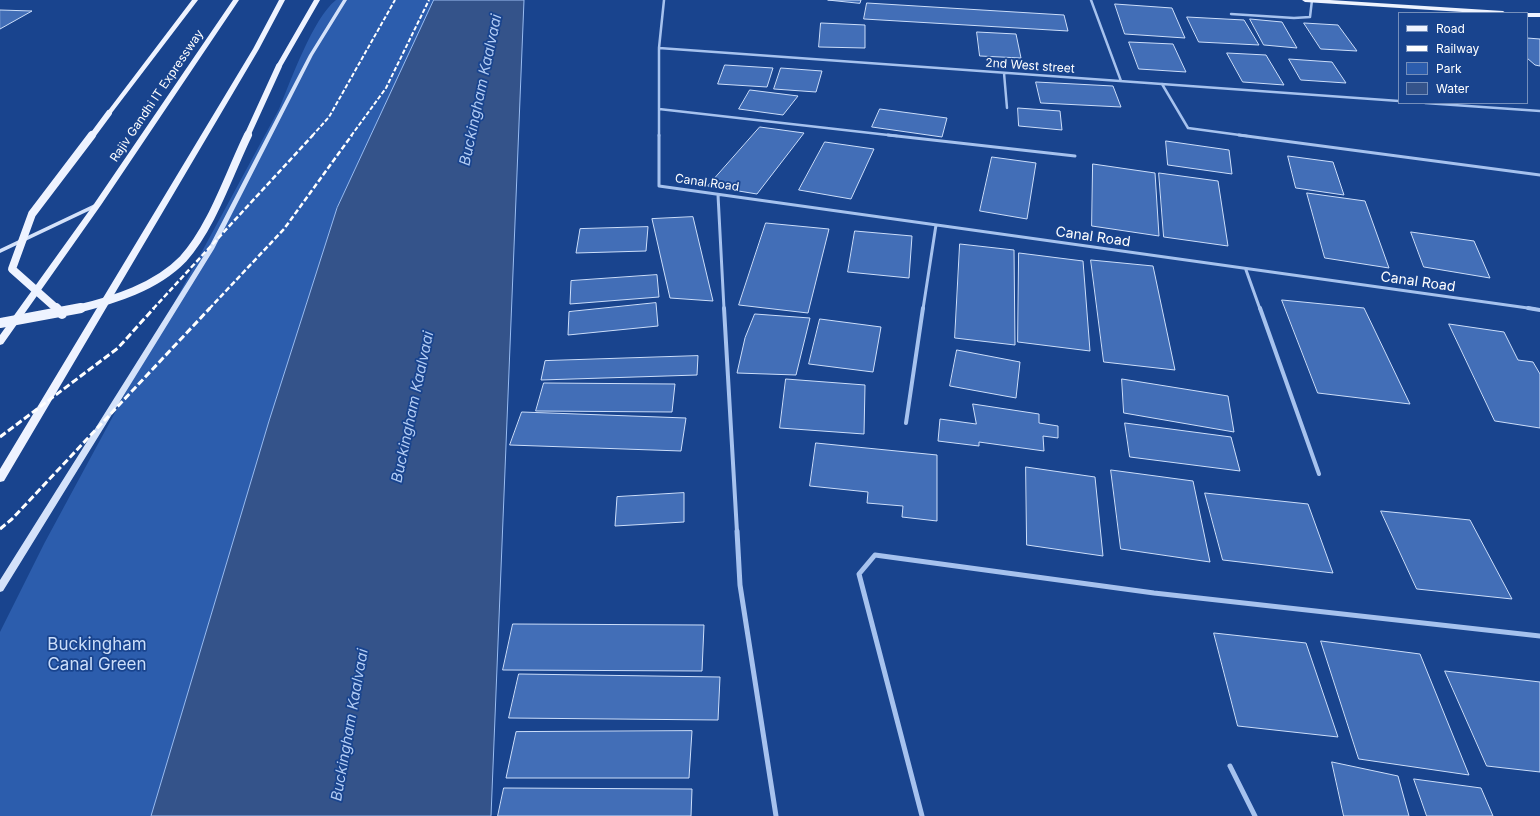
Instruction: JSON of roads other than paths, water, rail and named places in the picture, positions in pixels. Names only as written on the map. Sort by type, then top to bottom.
[{"type":"main road","points":[[62,314],[12,269],[32,214],[195,0]]},
{"type":"main road","name":"Rajiv Gandhi IT Expressway","points":[[0,342],[97,204],[236,0]]},
{"type":"main road","points":[[0,478],[256,49],[282,0]]},
{"type":"main road","points":[[0,323],[62,314],[136,291],[175,266],[191,248],[215,206],[279,66],[317,0]]},
{"type":"main road","points":[[0,588],[211,249],[311,55],[345,0]]},
{"type":"main road","points":[[1305,0],[1488,12]]},
{"type":"main road","points":[[1528,14],[1540,15]]},
{"type":"main road","points":[[0,251],[97,204]]},
{"type":"street","name":"Canal Road","points":[[664,0],[659,48],[659,186],[1246,270],[1540,310]]},
{"type":"street","points":[[1091,0],[1121,81]]},
{"type":"street","points":[[1231,14],[1294,18],[1310,17],[1312,0]]},
{"type":"street","name":"2nd West street","points":[[659,48],[1398,101]]},
{"type":"street","points":[[1004,73],[1007,108]]},
{"type":"street","points":[[1162,84],[1188,128],[1540,175]]},
{"type":"street","points":[[1439,104],[1540,111]]},
{"type":"street","points":[[659,109],[1075,156]]},
{"type":"street","points":[[718,195],[740,586],[776,816]]},
{"type":"street","points":[[906,423],[936,225]]},
{"type":"street","points":[[1246,270],[1319,474]]},
{"type":"street","points":[[922,816],[859,574],[875,555],[1154,593],[1540,636]]},
{"type":"street","points":[[1230,766],[1255,816]]},
{"type":"water","name":"Buckingham Kaalvaai","points":[[434,0],[524,0],[491,816],[151,816],[269,421],[337,208]]},
{"type":"railway","points":[[312,136],[329,117],[395,0]]},
{"type":"railway","points":[[351,136],[386,88],[429,0]]},
{"type":"railway","points":[[153,309],[313,135]]},
{"type":"railway","points":[[209,309],[284,229],[352,135]]},
{"type":"railway","points":[[0,437],[118,348],[154,308]]},
{"type":"railway","points":[[0,529],[12,519],[210,308]]},
{"type":"park label","name":"Buckingham Canal Green","points":[[97,655]]}]
